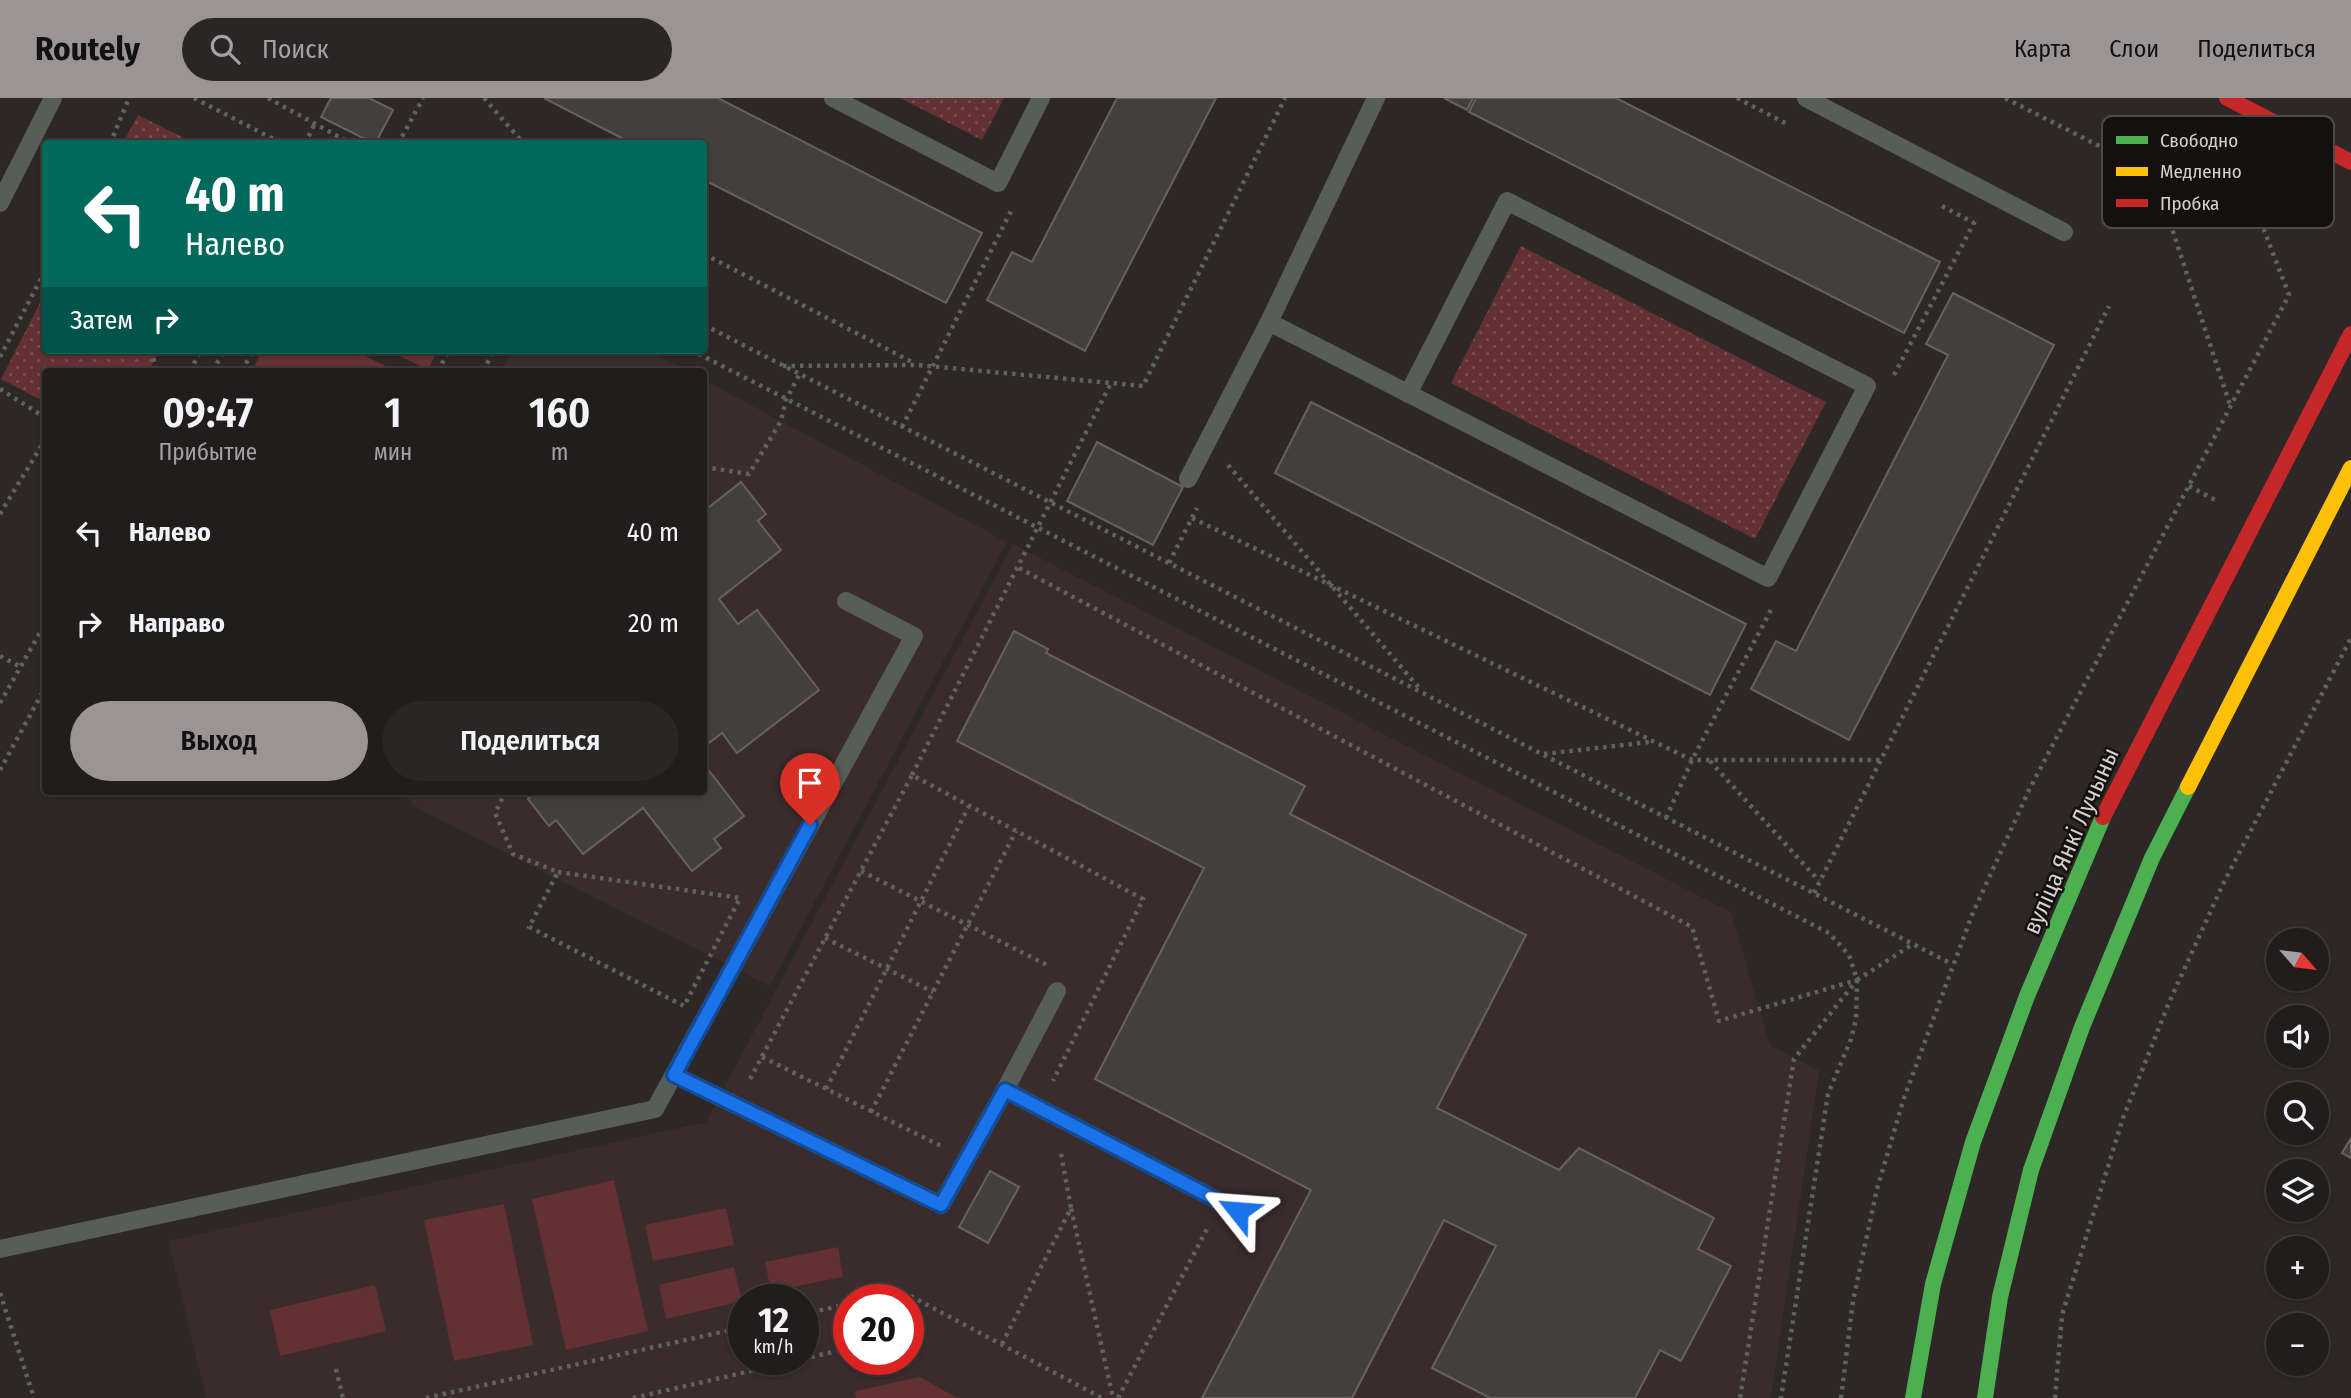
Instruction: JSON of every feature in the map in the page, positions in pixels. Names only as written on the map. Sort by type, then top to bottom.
[{"type":"main road","points":[[2227,98],[2262,116]]},
{"type":"main road","points":[[2334,153],[2351,162]]},
{"type":"main road","name":"вуліца Янкі Лучыны","points":[[1913,1398],[1940,1258],[1973,1142],[2027,996],[2096,831],[2351,334]]},
{"type":"main road","points":[[1985,1398],[2000,1297],[2031,1170],[2081,1027],[2152,858],[2351,468]]},
{"type":"lane","points":[[0,204],[53,98]]},
{"type":"lane","points":[[833,98],[998,183],[1041,98]]},
{"type":"lane","points":[[1188,479],[1269,322],[1376,98]]},
{"type":"lane","points":[[1806,98],[2064,232]]},
{"type":"lane","points":[[1269,322],[1408,394],[1768,578],[1867,386],[1507,201],[1408,394]]},
{"type":"lane","points":[[0,1250],[656,1108],[914,636],[846,601]]},
{"type":"lane","points":[[674,1075],[941,1205],[1057,991]]},
{"type":"lane","points":[[1005,1090],[1238,1211]]},
{"type":"path","points":[[113,140],[129,98]]},
{"type":"path","points":[[194,98],[275,140]]},
{"type":"path","points":[[268,98],[345,140]]},
{"type":"path","points":[[400,140],[423,98]]},
{"type":"path","points":[[484,98],[521,140]]},
{"type":"path","points":[[782,366],[918,365],[1143,386],[1285,98]]},
{"type":"path","points":[[2005,98],[2102,147]]},
{"type":"path","points":[[307,140],[315,123]]},
{"type":"path","points":[[902,427],[1013,208]]},
{"type":"path","points":[[2172,228],[2231,406]]},
{"type":"path","points":[[1841,1398],[1853,1301],[1878,1189],[1903,1098],[1952,964],[2029,790],[2289,295],[2264,230],[2260,228]]},
{"type":"path","points":[[707,256],[918,365]]},
{"type":"path","points":[[0,357],[42,277]]},
{"type":"path","points":[[1814,893],[2109,306]]},
{"type":"path","points":[[707,328],[1952,964]]},
{"type":"path","points":[[699,354],[1829,933],[1849,955],[1857,980],[1856,1019],[1828,1094],[1781,1398]]},
{"type":"path","points":[[707,467],[749,474],[781,421],[786,400],[799,374]]},
{"type":"path","points":[[736,1105],[912,775],[1111,383]]},
{"type":"path","points":[[0,389],[42,415]]},
{"type":"path","points":[[0,514],[42,446]]},
{"type":"path","points":[[1223,458],[1423,693]]},
{"type":"path","points":[[2189,486],[2207,496]]},
{"type":"path","points":[[1192,518],[1692,760],[1881,760]]},
{"type":"path","points":[[1018,568],[1692,927],[1719,1021],[1857,980],[1914,944]]},
{"type":"path","points":[[0,703],[42,629]]},
{"type":"path","points":[[2055,1398],[2062,1315],[2128,1106],[2168,1006],[2223,884],[2351,638]]},
{"type":"path","points":[[0,656],[19,666]]},
{"type":"path","points":[[0,770],[42,693]]},
{"type":"path","points":[[1543,755],[1653,741]]},
{"type":"path","points":[[1709,761],[1819,881]]},
{"type":"path","points":[[912,775],[1143,899],[1049,1088],[1071,1209],[1115,1398]]},
{"type":"path","points":[[504,795],[495,813],[513,854],[558,872],[740,898],[684,1006],[529,927],[558,872]]},
{"type":"path","points":[[826,1089],[969,806]]},
{"type":"path","points":[[871,1112],[1017,831]]},
{"type":"path","points":[[861,871],[1051,966]]},
{"type":"path","points":[[825,938],[933,992]]},
{"type":"path","points":[[1740,1398],[1794,1059],[1857,980]]},
{"type":"path","points":[[1086,984],[1098,990]]},
{"type":"path","points":[[762,1056],[967,1159]]},
{"type":"path","points":[[1115,1398],[1221,1202]]},
{"type":"path","points":[[1002,1344],[1071,1209]]},
{"type":"path","points":[[0,1293],[34,1398]]},
{"type":"path","points":[[924,1303],[1102,1398]]},
{"type":"path","points":[[426,1398],[728,1331]]},
{"type":"path","points":[[336,1369],[343,1398]]},
{"type":"path","points":[[633,1398],[732,1375]]},
{"type":"shaded area","points":[[900,98],[1004,98],[982,140]]},
{"type":"shaded area","points":[[138,115],[188,140],[125,140]]},
{"type":"shaded area","points":[[1521,246],[1826,402],[1755,539],[1451,383]]},
{"type":"shaded area","points":[[42,299],[42,354],[157,354],[150,368],[42,368],[42,400],[1,379]]},
{"type":"shaded area","points":[[260,354],[361,354],[390,368],[253,368]]},
{"type":"shaded area","points":[[396,354],[436,354],[429,368]]},
{"type":"shaded area","points":[[510,354],[655,354],[681,368],[503,368]]},
{"type":"shaded area","points":[[707,382],[1007,542],[770,986],[417,808],[405,795],[707,795]]},
{"type":"shaded area","points":[[1013,544],[1731,912],[1770,1045],[1819,1071],[1771,1398],[206,1398],[168,1241],[706,1122]]},
{"type":"shaded area","points":[[614,1180],[648,1331],[566,1350],[532,1199]]},
{"type":"shaded area","points":[[504,1204],[533,1345],[454,1361],[424,1220]]},
{"type":"shaded area","points":[[726,1208],[734,1245],[653,1261],[645,1225]]},
{"type":"shaded area","points":[[838,1247],[843,1277],[807,1284],[770,1284],[765,1262]]},
{"type":"shaded area","points":[[734,1267],[738,1284],[728,1284],[728,1304],[666,1319],[659,1285]]},
{"type":"shaded area","points":[[375,1285],[386,1331],[280,1356],[270,1310]]},
{"type":"shaded area","points":[[920,1377],[957,1398],[856,1398],[855,1391]]},
{"type":"building","points":[[331,98],[369,98],[393,110],[377,140],[367,140],[321,117]]},
{"type":"building","points":[[544,98],[718,98],[982,233],[946,303],[707,182],[707,140],[625,140]]},
{"type":"building","points":[[1117,98],[1216,98],[1085,351],[987,300],[1012,252],[1032,262]]},
{"type":"building","points":[[1444,98],[1473,98],[1467,110]]},
{"type":"building","points":[[1476,98],[1616,98],[1940,262],[1904,333],[1469,112]]},
{"type":"building","points":[[1953,293],[2054,345],[1849,740],[1751,689],[1776,641],[1796,651],[1948,355],[1926,344]]},
{"type":"building","points":[[1311,402],[1746,624],[1710,695],[1275,473]]},
{"type":"building","points":[[1097,442],[1183,487],[1153,545],[1067,501]]},
{"type":"building","points":[[741,482],[766,514],[758,521],[781,550],[719,599],[738,624],[757,610],[819,690],[737,753],[722,733],[707,745],[707,509]]},
{"type":"building","points":[[1014,631],[1048,649],[1046,653],[1305,786],[1290,814],[1526,935],[1437,1108],[1559,1170],[1579,1148],[1714,1218],[1698,1249],[1731,1266],[1681,1361],[1660,1350],[1635,1398],[1490,1398],[1432,1368],[1496,1246],[1444,1220],[1352,1398],[1202,1398],[1311,1190],[1095,1079],[1204,868],[957,741]]},
{"type":"building","points":[[707,768],[744,816],[714,839],[721,848],[692,871],[643,808],[583,854],[556,820],[549,826],[528,799],[532,795],[707,795]]},
{"type":"building","points":[[2351,1138],[2351,1158],[2342,1153]]},
{"type":"building","points":[[990,1171],[1019,1187],[988,1243],[959,1227]]},
{"type":"traffic: fast","points":[[1985,1398],[2000,1297],[2031,1170],[2082,1027],[2152,858],[2188,787]]},
{"type":"traffic: fast","points":[[1913,1398],[1933,1284],[1973,1142],[2027,996],[2103,817]]},
{"type":"traffic: slow","points":[[2188,787],[2351,468]]},
{"type":"traffic: jam","points":[[2227,98],[2262,116]]},
{"type":"traffic: jam","points":[[2334,153],[2351,162]]},
{"type":"traffic: jam","points":[[2103,817],[2351,334]]},
{"type":"route","points":[[810,825],[674,1075],[941,1205],[1005,1090],[1238,1211]]}]
